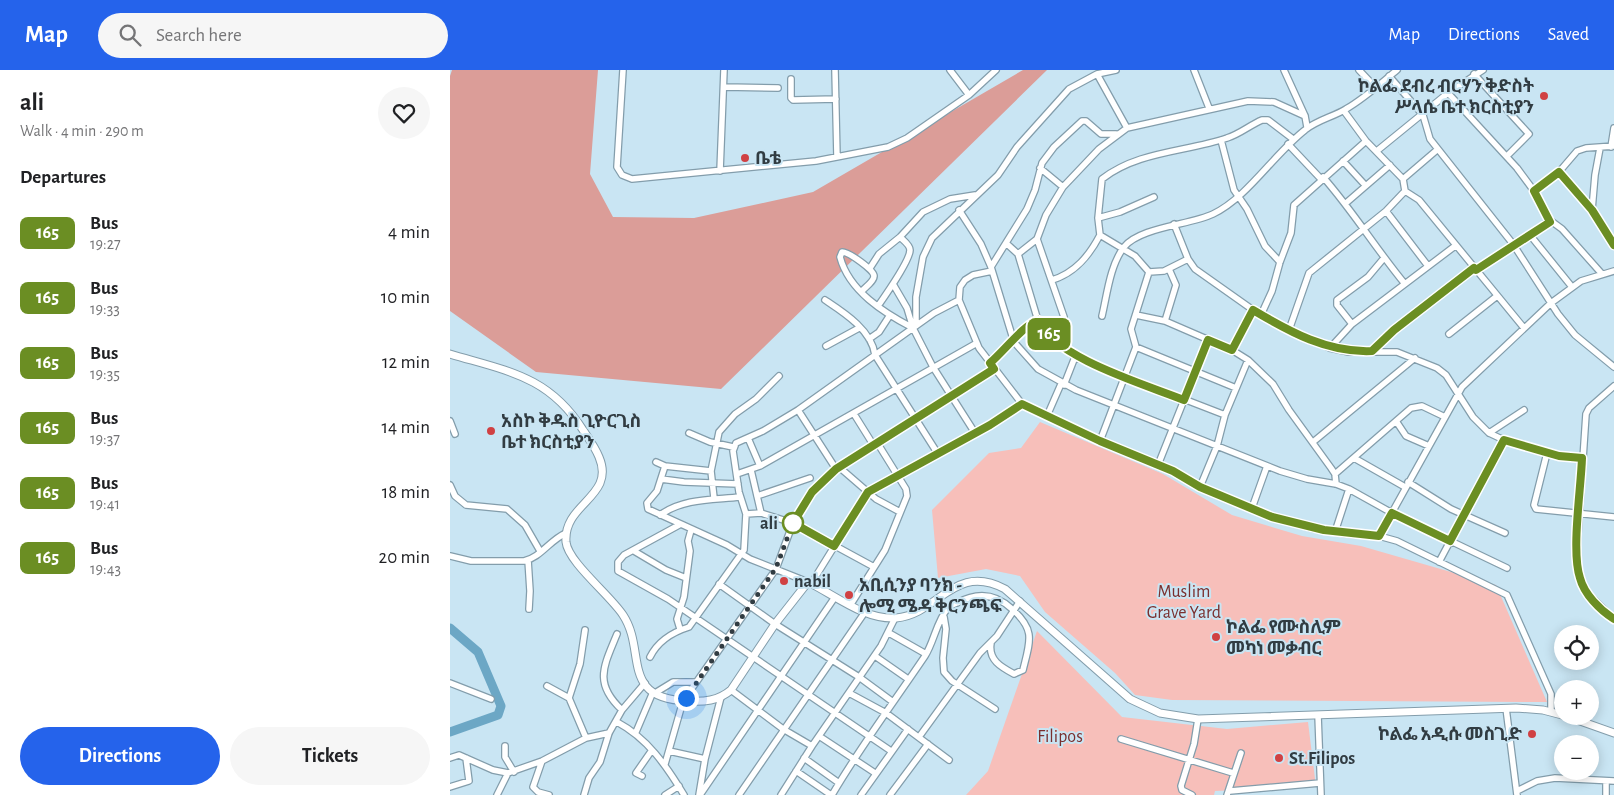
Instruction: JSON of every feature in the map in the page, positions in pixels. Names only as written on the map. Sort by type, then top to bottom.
[{"type":"street","points":[[623,70],[617,167],[622,175],[632,179],[816,161],[894,145],[969,95],[996,70]]},
{"type":"street","points":[[720,171],[724,70]]},
{"type":"street","points":[[835,70],[837,157]]},
{"type":"street","points":[[950,70],[969,95]]},
{"type":"street","points":[[912,328],[916,320],[917,289],[925,250],[932,238],[959,210],[998,175],[1018,147],[1064,94],[1074,86],[1097,74],[1116,70]]},
{"type":"street","points":[[1194,70],[1208,108]]},
{"type":"street","points":[[1284,70],[1306,116],[1307,127]]},
{"type":"street","points":[[1359,70],[1376,88]]},
{"type":"street","points":[[1102,316],[1115,266],[1124,248],[1139,237],[1174,224],[1213,214],[1239,197],[1290,142],[1307,127],[1344,110],[1376,88],[1397,70]]},
{"type":"street","points":[[1378,150],[1423,115],[1448,92],[1483,70]]},
{"type":"street","points":[[1097,74],[1127,128]]},
{"type":"street","points":[[1474,74],[1529,134],[1507,156]]},
{"type":"street","points":[[1390,76],[1423,115],[1427,132],[1438,149],[1513,244],[1551,303],[1575,335],[1614,368]]},
{"type":"street","points":[[791,79],[791,98],[793,100],[836,99]]},
{"type":"street","points":[[724,87],[778,88]]},
{"type":"street","points":[[1448,92],[1507,156],[1534,191],[1550,222],[1562,229],[1602,274]]},
{"type":"street","points":[[1018,254],[1037,239],[1046,215],[1063,187],[1116,134],[1127,128],[1241,102],[1281,104],[1306,116]]},
{"type":"street","points":[[1344,110],[1366,141],[1378,150],[1403,180],[1405,191],[1419,200],[1524,328]]},
{"type":"street","points":[[1052,280],[1074,269],[1093,249],[1100,235],[1098,218],[1102,179],[1112,171],[1159,154],[1221,140],[1265,120],[1290,142],[1346,203],[1363,230],[1405,284]]},
{"type":"street","points":[[1116,134],[1101,134],[1086,121],[1082,121],[1054,147],[1040,168],[1033,198],[992,269],[973,275],[965,280],[960,287],[959,300],[977,343],[994,369],[1022,404],[1100,441],[1158,464],[1200,487],[1286,522],[1335,532],[1379,536],[1406,545],[1507,595],[1551,694],[1551,712]]},
{"type":"street","points":[[1534,191],[1559,172],[1577,151],[1586,148],[1612,146],[1614,128]]},
{"type":"street","points":[[1221,140],[1232,185],[1265,246],[1280,262]]},
{"type":"street","points":[[1261,315],[1272,292],[1280,262],[1291,233],[1294,205],[1322,178],[1366,141]]},
{"type":"street","points":[[1592,210],[1595,175],[1600,148]]},
{"type":"street","points":[[1403,180],[1438,149]]},
{"type":"street","points":[[1343,161],[1365,185]]},
{"type":"street","points":[[1346,203],[1390,165]]},
{"type":"street","points":[[1040,168],[1063,187]]},
{"type":"street","points":[[1559,172],[1592,210],[1614,245]]},
{"type":"street","points":[[1288,330],[1300,303],[1307,276],[1386,211],[1405,191]]},
{"type":"street","points":[[870,268],[879,254],[900,237],[928,209],[950,199],[975,195]]},
{"type":"street","points":[[1098,218],[1120,212],[1154,197]]},
{"type":"street","points":[[959,210],[981,244],[992,269],[1014,342],[1038,369],[1063,384],[1172,429],[1268,466],[1307,479],[1336,484],[1349,489],[1392,513],[1507,568]]},
{"type":"street","points":[[1386,211],[1428,266]]},
{"type":"street","points":[[1372,351],[1394,330],[1475,269],[1550,222]]},
{"type":"street","points":[[1174,224],[1188,259],[1200,273],[1261,315],[1288,330],[1330,348],[1349,352],[1397,352],[1415,358],[1442,372],[1473,417],[1489,433],[1504,440],[1547,453],[1582,458]]},
{"type":"street","points":[[1100,235],[1107,242],[1124,248],[1136,256],[1149,272]]},
{"type":"street","points":[[1530,235],[1572,287]]},
{"type":"street","points":[[878,306],[893,284],[910,250],[900,237]]},
{"type":"street","points":[[1037,239],[1064,317],[1062,322],[1047,332]]},
{"type":"street","points":[[1007,244],[1018,254],[1038,320],[1047,332],[1075,357],[1224,415]]},
{"type":"street","points":[[1330,348],[1352,324],[1455,246]]},
{"type":"street","points":[[861,292],[874,278],[870,268],[849,253],[841,253],[840,260],[845,270],[861,292],[890,315],[912,328]]},
{"type":"street","points":[[1352,324],[1338,305],[1337,300],[1368,277],[1384,258]]},
{"type":"street","points":[[1149,272],[1169,269],[1188,259]]},
{"type":"street","points":[[1165,321],[1176,285],[1169,269]]},
{"type":"street","points":[[1379,536],[1445,417],[1458,395],[1474,375],[1551,303],[1572,287],[1586,279],[1614,271]]},
{"type":"street","points":[[1100,441],[1136,347],[1131,329],[1149,272]]},
{"type":"street","points":[[893,284],[907,308],[912,328],[933,367],[975,433]]},
{"type":"street","points":[[1449,334],[1498,296]]},
{"type":"street","points":[[825,300],[847,315],[869,339],[875,355],[938,454]]},
{"type":"street","points":[[650,657],[660,643],[680,628],[689,627],[741,554],[746,542],[746,514],[740,497],[733,447],[738,441],[748,438],[798,410],[912,328],[959,300]]},
{"type":"street","points":[[1232,350],[1253,310]]},
{"type":"street","points":[[869,339],[879,332],[890,315]]},
{"type":"street","points":[[1136,315],[1165,321],[1232,350],[1248,360],[1273,384],[1276,393],[1335,474],[1336,484]]},
{"type":"street","points":[[990,363],[1014,342],[1025,328],[1038,320]]},
{"type":"street","points":[[826,346],[859,328]]},
{"type":"street","points":[[1158,464],[1208,340]]},
{"type":"street","points":[[737,474],[760,466],[977,343]]},
{"type":"street","points":[[1136,347],[1236,388]]},
{"type":"street","points":[[450,354],[529,379],[551,392],[577,421],[598,455],[602,476],[592,496],[572,514],[566,533],[570,556],[618,608],[630,629],[636,668],[644,683],[654,693],[684,701],[710,701],[721,697],[731,690],[774,624],[810,583],[868,492],[975,433],[1022,404]]},
{"type":"street","points":[[1047,416],[1075,357]]},
{"type":"street","points":[[1313,442],[1415,358]]},
{"type":"street","points":[[1200,487],[1217,446],[1224,415],[1248,360]]},
{"type":"street","points":[[665,764],[684,701],[776,568],[793,523],[812,492],[838,468],[994,369]]},
{"type":"street","points":[[714,498],[711,470],[715,443],[722,427],[779,376]]},
{"type":"street","points":[[1614,386],[1587,411],[1582,458],[1577,560],[1580,578],[1596,603],[1614,619]]},
{"type":"street","points":[[1335,474],[1411,408],[1419,406],[1445,417]]},
{"type":"street","points":[[798,410],[838,468],[883,504],[900,512]]},
{"type":"street","points":[[1489,433],[1524,410]]},
{"type":"street","points":[[851,604],[885,550],[907,494],[854,414]]},
{"type":"street","points":[[450,421],[455,434]]},
{"type":"street","points":[[1396,422],[1406,436],[1429,446]]},
{"type":"street","points":[[689,433],[715,443],[733,447]]},
{"type":"street","points":[[748,438],[760,466]]},
{"type":"street","points":[[1439,562],[1504,440]]},
{"type":"street","points":[[1547,453],[1535,508],[1541,511],[1614,517]]},
{"type":"street","points":[[1354,458],[1464,515],[1504,533]]},
{"type":"street","points":[[656,462],[665,466],[711,470]]},
{"type":"street","points":[[665,466],[658,490],[647,505],[648,509],[679,525],[810,583],[865,612],[895,618],[921,610],[952,588],[972,582],[999,586],[1020,601],[1130,699],[1160,713],[1198,719],[1506,708],[1554,713]]},
{"type":"street","points":[[1252,508],[1268,466]]},
{"type":"street","points":[[751,470],[761,513]]},
{"type":"street","points":[[757,496],[810,478]]},
{"type":"street","points":[[661,479],[738,484]]},
{"type":"street","points":[[802,482],[812,492]]},
{"type":"street","points":[[450,486],[455,496],[466,505],[507,510],[525,525],[540,551]]},
{"type":"street","points":[[1335,532],[1349,489]]},
{"type":"street","points":[[660,515],[668,509],[690,502],[714,498],[740,497]]},
{"type":"street","points":[[746,514],[761,513],[793,523],[874,567]]},
{"type":"street","points":[[679,525],[620,560],[618,571],[668,598],[891,751]]},
{"type":"street","points":[[680,628],[677,618],[686,578],[690,551],[688,541],[691,530]]},
{"type":"street","points":[[450,556],[471,561],[528,560],[549,542],[566,533]]},
{"type":"street","points":[[634,551],[666,570],[686,578]]},
{"type":"street","points":[[528,560],[529,609]]},
{"type":"street","points":[[719,584],[774,624],[859,677],[893,702]]},
{"type":"street","points":[[796,771],[831,795],[926,654],[949,607],[966,597],[980,594],[994,597],[1014,611],[1026,622],[1030,644],[1023,670],[1014,674],[993,660],[990,650],[992,643],[1014,611],[1020,601]]},
{"type":"street","points":[[700,795],[802,642],[835,597]]},
{"type":"street","points":[[739,795],[865,612]]},
{"type":"street","points":[[781,795],[834,712],[875,656],[889,633],[895,618]]},
{"type":"street","points":[[944,618],[946,629],[943,669],[945,675],[995,708]]},
{"type":"street","points":[[569,698],[580,664],[585,630]]},
{"type":"street","points":[[889,633],[926,654]]},
{"type":"street","points":[[617,634],[603,676],[610,698],[622,710]]},
{"type":"street","points":[[919,737],[980,652],[992,643]]},
{"type":"street","points":[[875,656],[908,679]]},
{"type":"street","points":[[636,732],[654,693],[673,682],[696,682]]},
{"type":"street","points":[[450,683],[491,699]]},
{"type":"street","points":[[584,795],[589,778],[600,762],[609,733],[617,722],[622,710],[644,683]]},
{"type":"street","points":[[547,686],[569,698],[586,738]]},
{"type":"street","points":[[731,690],[783,729],[812,746]]},
{"type":"street","points":[[849,693],[886,713],[949,760]]},
{"type":"street","points":[[700,795],[705,759],[721,697]]},
{"type":"street","points":[[1506,708],[1517,793],[1537,781],[1555,778],[1614,781]]},
{"type":"street","points":[[1318,715],[1321,795]]},
{"type":"street","points":[[1192,795],[1181,788],[1190,761],[1198,719]]},
{"type":"street","points":[[617,722],[636,732],[665,764],[684,795]]},
{"type":"street","points":[[1590,725],[1614,733]]},
{"type":"street","points":[[861,795],[908,729]]},
{"type":"street","points":[[450,758],[456,754],[511,772],[542,761],[586,738],[609,733]]},
{"type":"street","points":[[819,736],[875,773]]},
{"type":"street","points":[[1121,740],[1233,773]]},
{"type":"street","points":[[890,795],[928,744]]},
{"type":"street","points":[[505,746],[505,757],[511,772]]},
{"type":"street","points":[[642,776],[636,773],[652,750]]},
{"type":"street","points":[[668,751],[705,759]]},
{"type":"street","points":[[1241,753],[1228,793],[1320,783]]},
{"type":"street","points":[[450,787],[469,781],[466,758]]},
{"type":"street","points":[[804,758],[840,783]]},
{"type":"street","points":[[542,761],[533,787],[538,792],[549,795]]},
{"type":"street","points":[[497,795],[511,772]]},
{"type":"street","points":[[1606,781],[1606,795]]},
{"type":"street","points":[[664,795],[678,786]]},
{"type":"green space","name":"Muslim Grave Yard","points":[[1040,422],[1163,474],[1232,515],[1302,536],[1361,546],[1496,585],[1547,702],[1172,700],[1135,695],[1115,673],[1045,612],[1020,576],[986,569],[938,578],[932,510],[989,453],[1021,448]]},
{"type":"green space","name":"Filipos","points":[[1037,631],[1122,717],[1227,729],[1308,722],[1316,787],[1215,791],[1214,795],[966,795],[988,771]]},
{"type":"shaded area","points":[[452,70],[598,70],[590,174],[613,217],[694,218],[813,192],[1023,70],[1047,70],[721,389],[536,372],[450,311],[450,76]]},
{"type":"waterway","points":[[450,628],[478,652],[501,706],[498,715],[450,732]]},
{"type":"bus line","name":"165","points":[[1614,245],[1592,210],[1559,172],[1534,191],[1550,222],[1513,244],[1476,270],[1474,268],[1394,330],[1372,351],[1349,352],[1330,348],[1275,323],[1253,310],[1232,350],[1208,340],[1184,400],[1075,357],[1041,327],[1038,320],[1029,324],[1014,342],[990,363],[994,369],[836,469],[804,501],[793,523],[834,546],[868,492],[990,425],[1022,404],[1100,441],[1158,464],[1200,487],[1286,522],[1347,534],[1379,536],[1392,513],[1450,541],[1504,440],[1559,456],[1582,458],[1577,548],[1578,571],[1582,584],[1589,595],[1614,619]]},
{"type":"place","name":"ኮልፌ ደብረ ብርሃን ቅድስት ሥላሴ ቤተ ክርስቲያን","points":[[1544,96]]},
{"type":"place","name":"ቤቴ","points":[[745,158]]},
{"type":"place","name":"አስኮ ቅዱስ ጊዮርጊስ ቤተ ክርስቲያን","points":[[491,431]]},
{"type":"place","name":"ali","points":[[793,523]]},
{"type":"place","name":"nabil","points":[[784,581]]},
{"type":"place","name":"አቢሲንያ ባንክ - ሎሚ ሜዳ ቅርንጫፍ","points":[[849,595]]},
{"type":"place","name":"ኮልፌ የሙስሊም መካነ መቃብር","points":[[1216,637]]},
{"type":"place","name":"ኮልፌ አዲሱ መስጊድ","points":[[1532,734]]},
{"type":"place","name":"St.Filipos","points":[[1279,758]]},
{"type":"route","points":[[686,698],[776,568],[793,523]]}]
